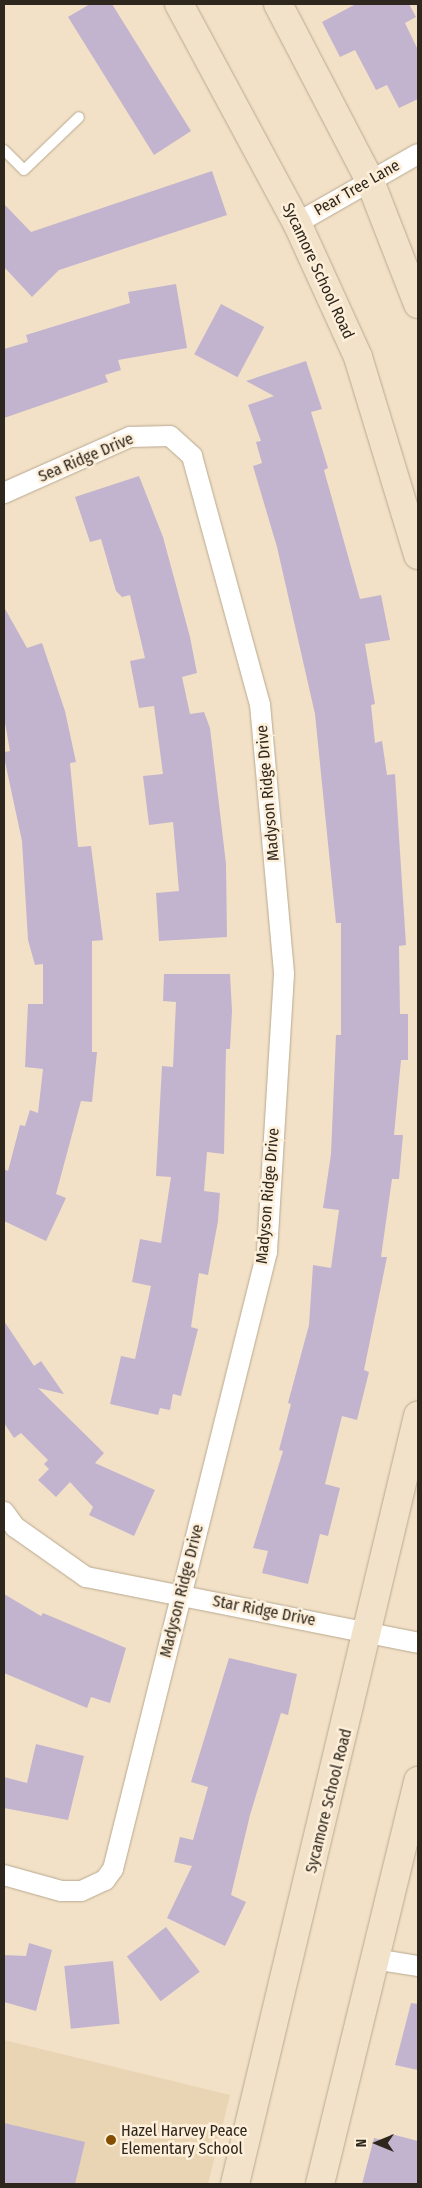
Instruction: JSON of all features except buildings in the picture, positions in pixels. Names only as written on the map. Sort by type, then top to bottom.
[{"type":"main road","name":"Sycamore School Road","points":[[179,4],[297,223],[358,357],[418,555]]},
{"type":"main road","points":[[278,4],[370,181],[418,304]]},
{"type":"main road","name":"Sycamore School Road","points":[[235,2184],[370,1632],[418,1416]]},
{"type":"main road","points":[[320,2184],[418,1781]]},
{"type":"street","name":"Pear Tree Lane","points":[[297,223],[418,154]]},
{"type":"street","name":"Sea Ridge Drive","points":[[4,493],[130,437],[170,436]]},
{"type":"street","name":"Madyson Ridge Drive","points":[[4,1875],[62,1891],[81,1891],[105,1880],[113,1869],[267,1252],[284,974],[260,704],[192,456],[170,436]]},
{"type":"street","name":"Star Ridge Drive","points":[[4,1512],[15,1527],[86,1577],[418,1643]]},
{"type":"street","points":[[374,1959],[418,1966]]},
{"type":"lane","points":[[4,150],[24,170],[80,117]]},
{"type":"shaded area","name":"Hazel Harvey Peace Elementary School","points":[[4,2040],[230,2095],[208,2184],[4,2184]]},
{"type":"place","name":"Hazel Harvey Peace Elementary School","points":[[111,2140]]}]
